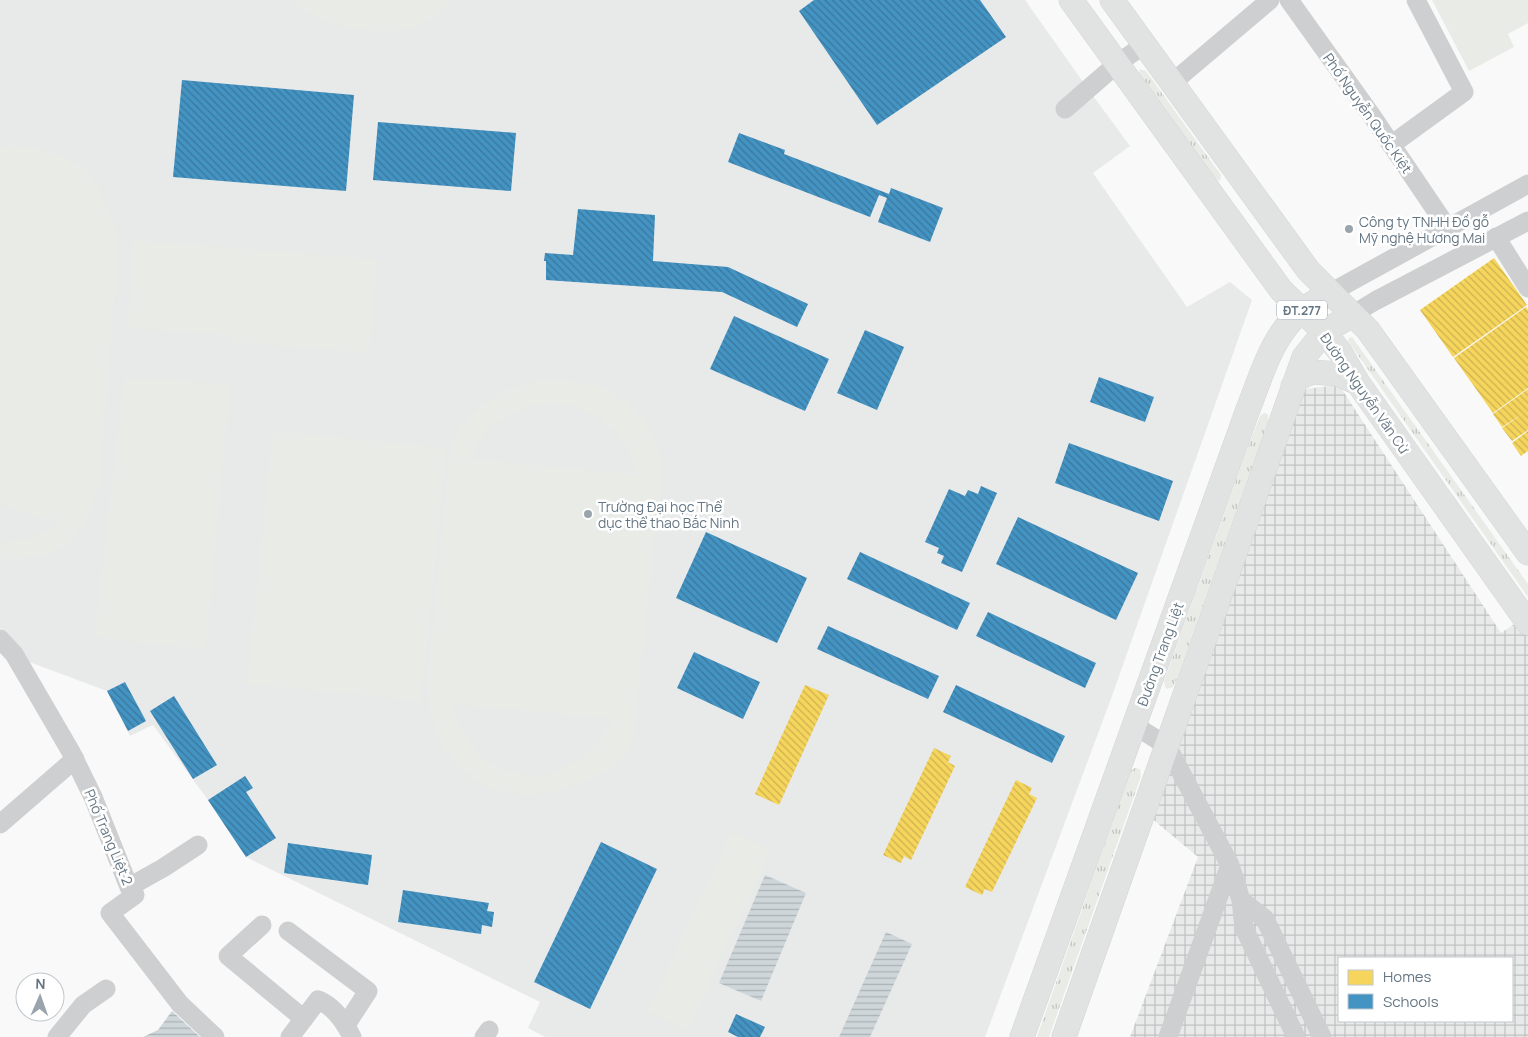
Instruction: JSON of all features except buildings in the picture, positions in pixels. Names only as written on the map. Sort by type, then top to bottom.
[{"type":"main road","name":"Đường Nguyễn Văn Cừ","points":[[1071,0],[1281,290],[1324,332],[1340,352],[1358,383],[1528,623]]},
{"type":"main road","name":"ĐT.277","points":[[1112,0],[1302,262],[1369,332],[1528,553]]},
{"type":"main road","name":"Đường Trang Liệt","points":[[1022,1037],[1260,380],[1278,339],[1285,328],[1302,310],[1330,293]]},
{"type":"main road","points":[[1064,1037],[1304,357],[1324,332],[1352,315]]},
{"type":"main road","points":[[1293,386],[1297,379],[1314,372],[1338,374],[1358,383]]},
{"type":"street","points":[[1172,83],[1270,0]]},
{"type":"street","name":"Phố Nguyễn Quốc Kiệt","points":[[1289,0],[1447,227]]},
{"type":"street","points":[[1390,145],[1464,92],[1416,0]]},
{"type":"street","points":[[1065,109],[1118,63],[1144,45]]},
{"type":"street","points":[[1330,293],[1528,184]]},
{"type":"street","points":[[1352,315],[1375,301],[1528,221]]},
{"type":"street","points":[[1496,238],[1528,288]]},
{"type":"street","name":"Phố Trang Liệt 2","points":[[0,639],[14,654],[75,759],[93,797],[129,887],[135,895],[110,912],[180,1004],[215,1037]]},
{"type":"street","points":[[1134,724],[1167,746],[1230,865],[1241,900],[1244,928],[1296,1037]]},
{"type":"street","points":[[0,824],[75,759]]},
{"type":"street","points":[[129,887],[198,845]]},
{"type":"street","points":[[1168,1037],[1230,865]]},
{"type":"street","points":[[1241,900],[1265,919],[1322,1037]]},
{"type":"street","points":[[262,925],[228,956],[304,1019]]},
{"type":"street","points":[[288,930],[368,991],[349,1031],[327,1004],[318,1000],[290,1037]]},
{"type":"street","points":[[57,1037],[83,1005],[106,989]]},
{"type":"shaded area","name":"Trường Đại học Thể dục thể thao Bắc Ninh","points":[[0,0],[1025,0],[1130,146],[1093,173],[1187,307],[1230,282],[1252,300],[1112,696],[985,1037],[545,1037],[528,1028],[540,1002],[246,857],[208,800],[153,725],[130,736],[107,691],[24,660],[13,641],[0,628]]},
{"type":"shaded area","points":[[1339,385],[1501,633],[1528,615],[1528,1037],[1130,1037],[1198,857],[1150,817],[1305,389]]},
{"type":"shaded area","points":[[765,875],[806,893],[761,1001],[719,983]]},
{"type":"shaded area","points":[[886,932],[912,944],[870,1037],[839,1037]]},
{"type":"shaded area","points":[[172,1011],[200,1037],[143,1037],[158,1030]]},
{"type":"green space","points":[[293,0],[454,0],[438,14],[420,25],[410,29],[386,32],[347,28],[325,22],[316,18]]},
{"type":"green space","points":[[1432,0],[1528,0],[1528,23],[1508,34],[1514,47],[1469,71]]},
{"type":"green space","points":[[1140,69],[1146,71],[1221,175],[1220,181],[1215,179],[1139,73]]},
{"type":"green space","points":[[12,145],[62,156],[88,173],[103,197],[119,244],[99,487],[93,506],[76,535],[65,545],[53,552],[38,557],[0,559],[0,543],[26,539],[43,533],[51,529],[63,517],[52,522],[0,505],[0,147]]},
{"type":"green space","points":[[134,240],[377,259],[369,353],[234,342],[234,336],[127,328]]},
{"type":"green space","points":[[1352,337],[1528,584],[1528,597],[1348,341]]},
{"type":"green space","points":[[166,378],[230,386],[206,650],[94,637],[124,379]]},
{"type":"green space","points":[[565,380],[589,383],[608,391],[620,398],[643,419],[655,438],[658,449],[660,488],[633,741],[614,766],[601,773],[564,789],[544,794],[524,795],[505,792],[486,785],[469,775],[454,761],[441,743],[431,715],[429,665],[449,457],[456,434],[462,425],[492,399],[515,386],[540,381]],"holes":[[[548,403],[564,404],[579,408],[607,424],[619,435],[628,448],[634,463],[636,478],[633,474],[474,459],[471,463],[475,449],[482,437],[499,420],[522,409]],[[451,704],[612,719],[603,736],[580,759],[553,772],[532,775],[506,770],[490,763],[483,757],[462,730],[454,715]]]},
{"type":"green space","points":[[1264,413],[1268,414],[1268,422],[1176,681],[1173,687],[1167,689],[1164,681],[1249,444],[1260,416]]},
{"type":"green space","points":[[273,431],[447,448],[421,701],[247,684]]},
{"type":"green space","points":[[1135,768],[1140,769],[1141,776],[1049,1037],[1037,1037],[1131,770]]},
{"type":"green space","points":[[731,832],[771,850],[688,1029],[648,1011]]},
{"type":"place","name":"Công ty TNHH Đồ gỗ Mỹ nghệ Hương Mai","points":[[1349,229]]},
{"type":"place","name":"Trường Đại học Thể dục thể thao Bắc Ninh","points":[[588,514]]}]
